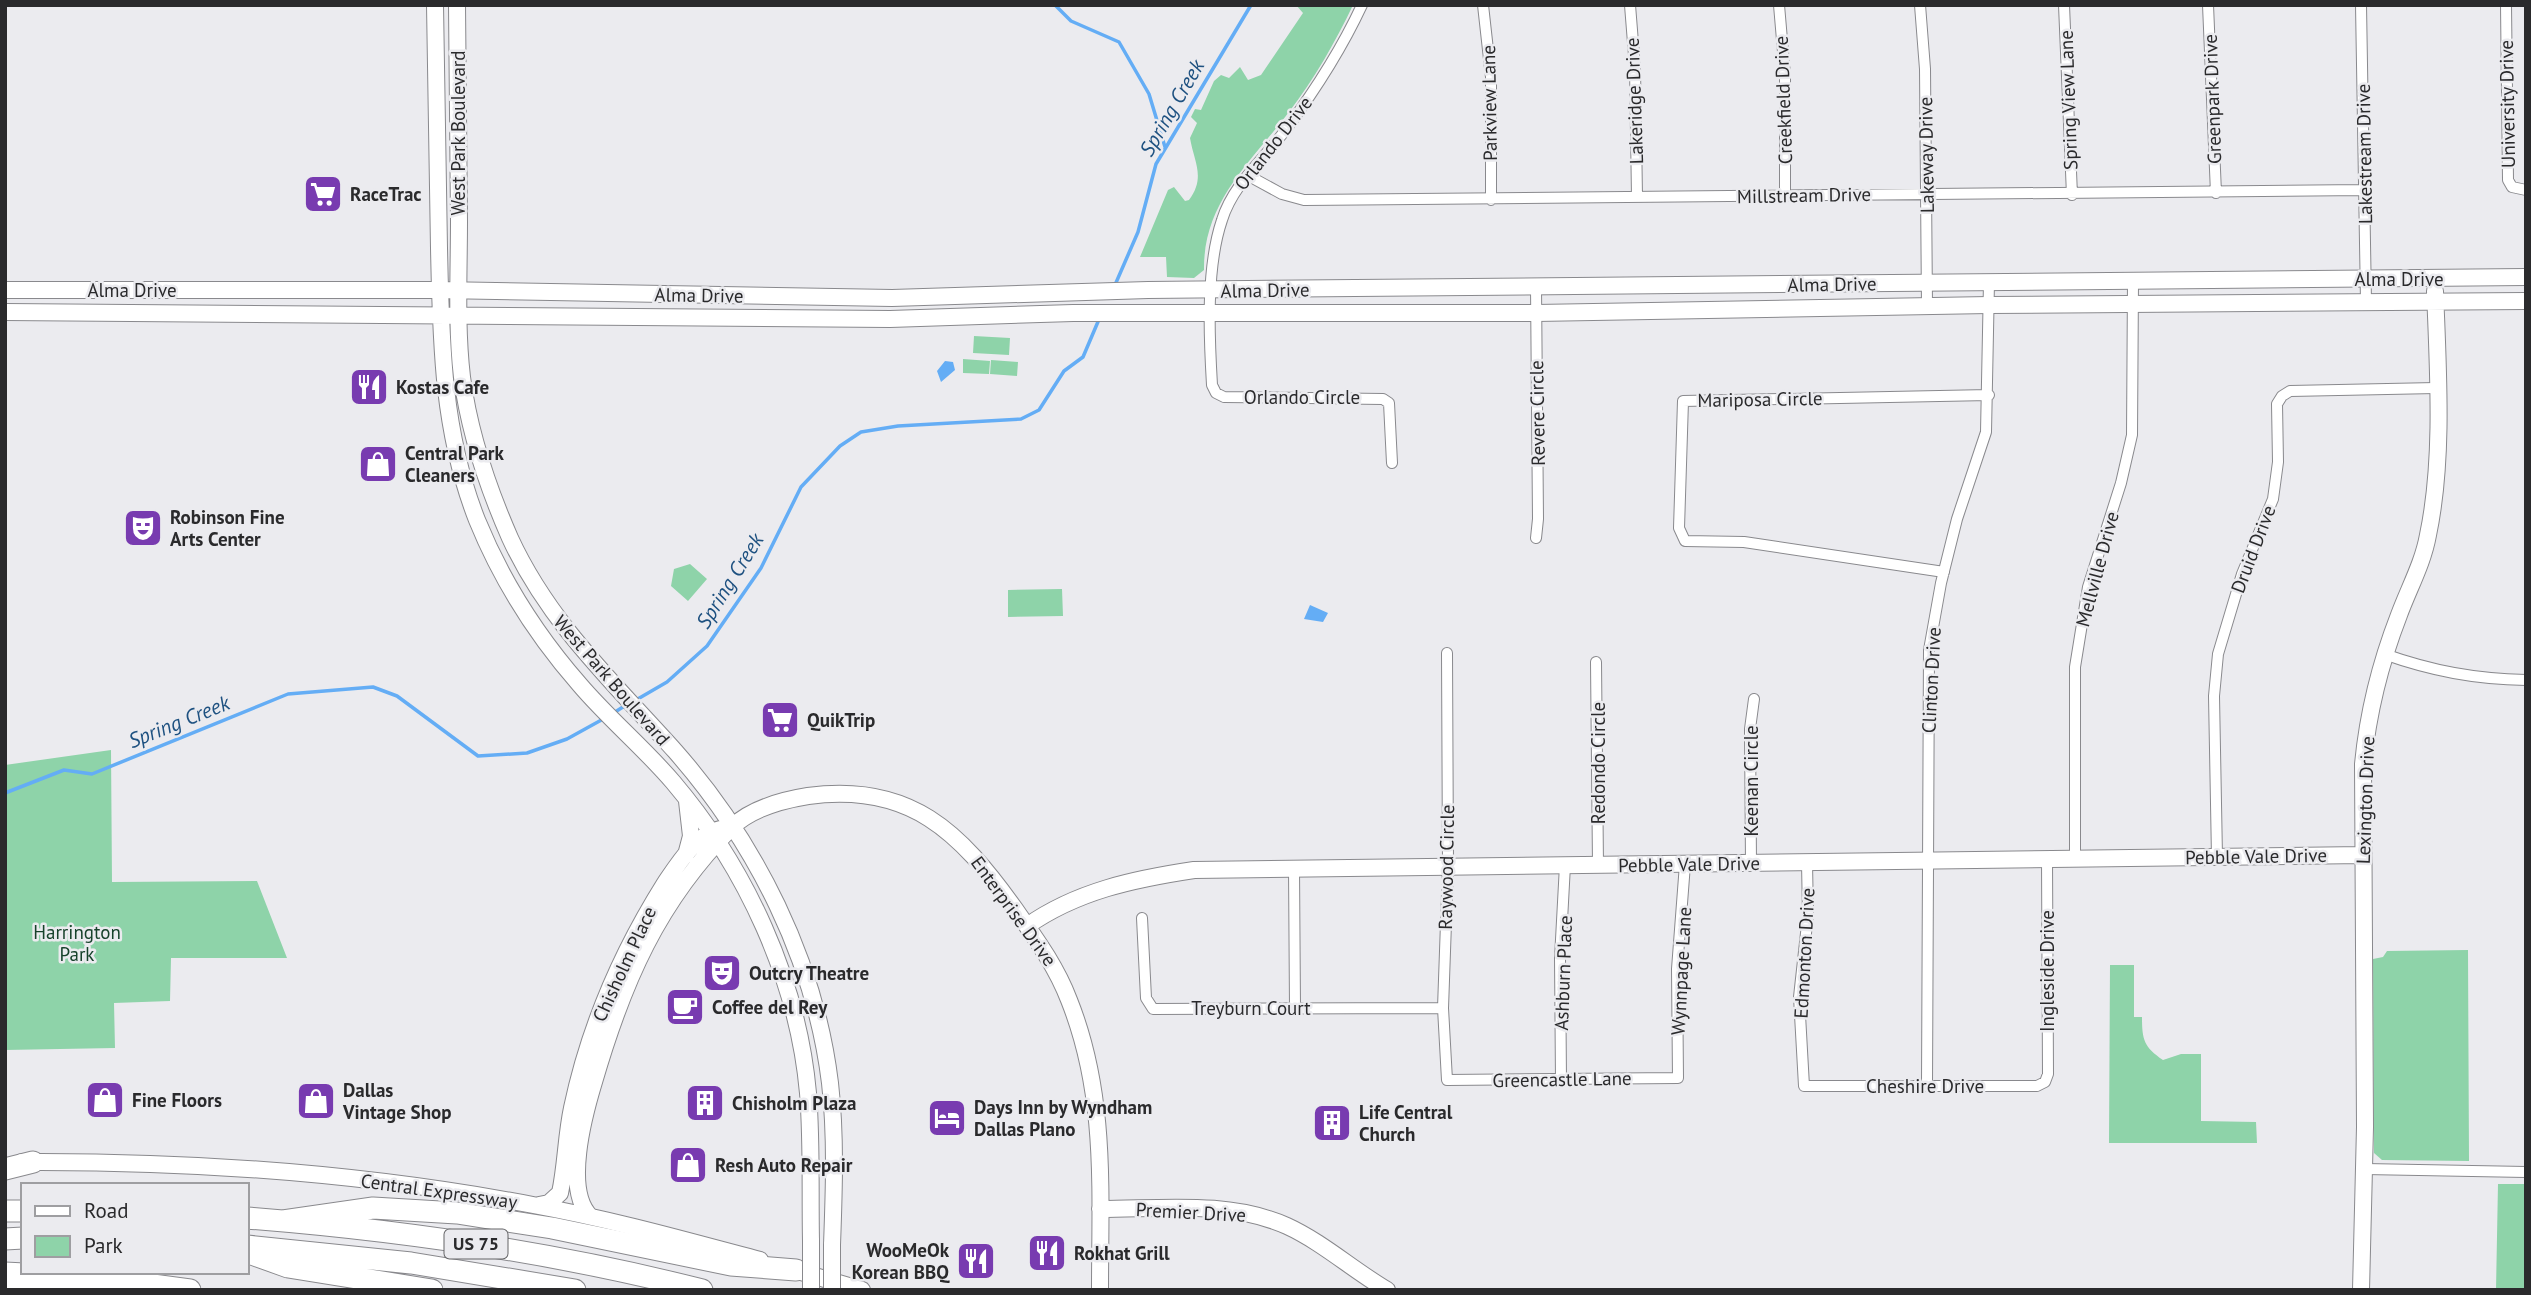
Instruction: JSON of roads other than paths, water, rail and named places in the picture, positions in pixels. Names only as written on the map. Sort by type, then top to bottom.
[{"type":"highway","points":[[5,1169],[33,1162]]},
{"type":"highway","points":[[283,1221],[373,1208],[457,1213],[538,1225],[731,1265],[796,1270]]},
{"type":"highway","name":"US 75","points":[[248,1218],[495,1247],[702,1290]]},
{"type":"highway","name":"US 75","points":[[248,1246],[411,1263],[575,1290]]},
{"type":"highway","points":[[248,1253],[288,1267],[432,1290]]},
{"type":"highway","points":[[24,1274],[102,1278],[190,1290]]},
{"type":"main road","name":"West Park Boulevard","points":[[435,5],[440,314],[445,394],[465,484],[492,551],[529,616],[582,688],[686,799],[715,837],[767,936],[790,998],[809,1106],[811,1290]]},
{"type":"main road","name":"West Park Boulevard","points":[[457,5],[459,314],[462,375],[482,460],[510,538],[548,606],[605,676],[697,777],[733,826],[788,931],[818,1022],[833,1121],[832,1290]]},
{"type":"main road","name":"Alma Drive","points":[[8,290],[440,290],[959,296],[1148,290],[2526,277]]},
{"type":"main road","name":"Lexington Drive","points":[[2361,1290],[2365,1169],[2362,855],[2366,735],[2384,654],[2428,538],[2437,475],[2435,278]]},
{"type":"main road","points":[[8,290],[9,312]]},
{"type":"main road","points":[[255,290],[255,313]]},
{"type":"main road","points":[[694,295],[695,317]]},
{"type":"main road","points":[[959,296],[960,317]]},
{"type":"main road","name":"Alma Drive","points":[[9,312],[960,317],[1073,313],[1536,313],[2133,303],[2526,300]]},
{"type":"main road","points":[[529,616],[548,606]]},
{"type":"main road","name":"Enterprise Drive","points":[[715,837],[777,803],[818,795],[853,793],[904,806],[939,823],[972,851],[1027,926],[1062,981],[1090,1066],[1099,1115],[1100,1290]]},
{"type":"main road","points":[[686,799],[691,836],[686,855]]},
{"type":"main road","name":"Chisholm Place","points":[[535,1205],[549,1203],[560,1193],[582,1097],[653,902],[686,855],[715,837]]},
{"type":"main road","name":"Chisholm Place","points":[[635,950],[715,837]]},
{"type":"main road","name":"Pebble Vale Drive","points":[[1027,926],[1073,900],[1147,877],[1194,870],[2362,855]]},
{"type":"main road","name":"Chisholm Place","points":[[582,1097],[578,1195],[582,1208],[591,1217]]},
{"type":"main road","name":"Central Expressway","points":[[5,1162],[107,1162],[282,1170],[535,1205],[796,1270],[862,1290]]},
{"type":"main road","name":"Premier Drive","points":[[1100,1209],[1228,1210],[1269,1218],[1304,1235],[1387,1290]]},
{"type":"main road","points":[[5,1288],[181,1290]]},
{"type":"street","name":"Orlando Drive","points":[[1212,291],[1214,247],[1222,218],[1233,195],[1316,89],[1344,44],[1362,5]]},
{"type":"street","name":"Parkview Lane","points":[[1483,5],[1490,77],[1491,200]]},
{"type":"street","name":"Lakeridge Drive","points":[[1630,5],[1635,68],[1637,197]]},
{"type":"street","name":"Creekfield Drive","points":[[1779,5],[1785,75],[1785,195]]},
{"type":"street","name":"Lakeway Drive","points":[[1920,5],[1927,194],[1927,306]]},
{"type":"street","name":"Spring View Lane","points":[[2064,5],[2072,195]]},
{"type":"street","name":"Greenpark Drive","points":[[2208,5],[2216,193]]},
{"type":"street","name":"Lakestream Drive","points":[[2361,5],[2366,302]]},
{"type":"street","name":"University Drive","points":[[2506,5],[2508,180],[2512,187],[2526,190]]},
{"type":"street","name":"Millstream Drive","points":[[1249,176],[1282,194],[1304,200],[2072,195],[2364,190]]},
{"type":"street","name":"Mellville Drive","points":[[2075,858],[2075,667],[2088,587],[2121,483],[2132,435],[2133,281]]},
{"type":"street","name":"Clinton Drive","points":[[1927,1085],[1925,989],[1930,932],[1927,680],[1929,650],[1944,572],[1986,432],[1989,395],[1989,282]]},
{"type":"street","name":"Revere Circle","points":[[1536,287],[1536,538]]},
{"type":"street","name":"Orlando Circle","points":[[1212,291],[1211,374],[1216,393],[1224,397],[1383,398],[1389,403],[1391,413],[1392,463]]},
{"type":"street","name":"Druid Drive","points":[[2217,857],[2214,696],[2218,654],[2242,574],[2273,499],[2278,463],[2277,404],[2282,396],[2290,391],[2436,388]]},
{"type":"street","name":"Mariposa Circle","points":[[1944,572],[1889,561],[1744,542],[1685,541],[1679,528],[1683,401],[1989,395]]},
{"type":"street","name":"Raywood Circle","points":[[1447,653],[1448,866],[1443,1008],[1447,1080]]},
{"type":"street","points":[[2384,654],[2425,669],[2461,677],[2526,680]]},
{"type":"street","name":"Redondo Circle","points":[[1596,662],[1598,865]]},
{"type":"street","name":"Keenan Circle","points":[[1751,863],[1750,729],[1754,699]]},
{"type":"street","name":"Ingleside Drive","points":[[2045,1082],[2047,859]]},
{"type":"street","name":"Edmonton Drive","points":[[1804,1086],[1799,997],[1808,915],[1807,863]]},
{"type":"street","name":"Wynnpage Lane","points":[[1678,1078],[1677,969],[1685,864]]},
{"type":"street","name":"Ashburn Place","points":[[1560,1080],[1560,957],[1565,865]]},
{"type":"street","points":[[1294,868],[1295,1008]]},
{"type":"street","name":"Treyburn Court","points":[[1142,918],[1146,998],[1153,1009],[1443,1008]]},
{"type":"street","name":"Greencastle Lane","points":[[1447,1080],[1678,1078]]},
{"type":"street","name":"Cheshire Drive","points":[[1804,1086],[2037,1086],[2045,1082]]},
{"type":"street","points":[[2365,1169],[2526,1172]]},
{"type":"water","points":[[945,361],[953,362],[955,370],[941,382],[937,371]]},
{"type":"water","points":[[1310,605],[1328,613],[1323,622],[1304,619]]},
{"type":"waterway","points":[[1055,5],[1071,21],[1119,42],[1149,94],[1165,147]]},
{"type":"waterway","name":"Spring Creek","points":[[1115,285],[1138,232],[1156,164],[1251,5]]},
{"type":"waterway","name":"Spring Creek","points":[[636,700],[667,682],[707,646],[761,568],[801,487],[840,446],[861,432],[898,426],[1021,419],[1039,410],[1064,371],[1083,357],[1100,317]]},
{"type":"waterway","name":"Spring Creek","points":[[5,793],[64,770],[92,774],[288,694],[373,687],[397,696],[478,756],[527,753],[567,739],[605,718]]},
{"type":"waterway","name":"Spring Creek","points":[[612,714],[626,705]]},
{"type":"place","name":"RaceTrac","points":[[323,194]]},
{"type":"place","name":"Kostas Cafe","points":[[369,387]]},
{"type":"place","name":"Central Park Cleaners","points":[[378,464]]},
{"type":"place","name":"Robinson Fine Arts Center","points":[[143,528]]},
{"type":"place","name":"QuikTrip","points":[[780,720]]},
{"type":"place","name":"Outcry Theatre","points":[[722,973]]},
{"type":"place","name":"Coffee del Rey","points":[[685,1007]]},
{"type":"place","name":"Fine Floors","points":[[105,1100]]},
{"type":"place","name":"Dallas Vintage Shop","points":[[316,1101]]},
{"type":"place","name":"Chisholm Plaza","points":[[705,1103]]},
{"type":"place","name":"Days Inn by Wyndham Dallas Plano","points":[[947,1118]]},
{"type":"place","name":"Life Central Church","points":[[1332,1123]]},
{"type":"place","name":"Resh Auto Repair","points":[[688,1165]]},
{"type":"place","name":"Rokhat Grill","points":[[1047,1253]]},
{"type":"place","name":"WooMeOk Korean BBQ","points":[[976,1261]]},
{"type":"park label","name":"Harrington Park","points":[[77,943]]}]
